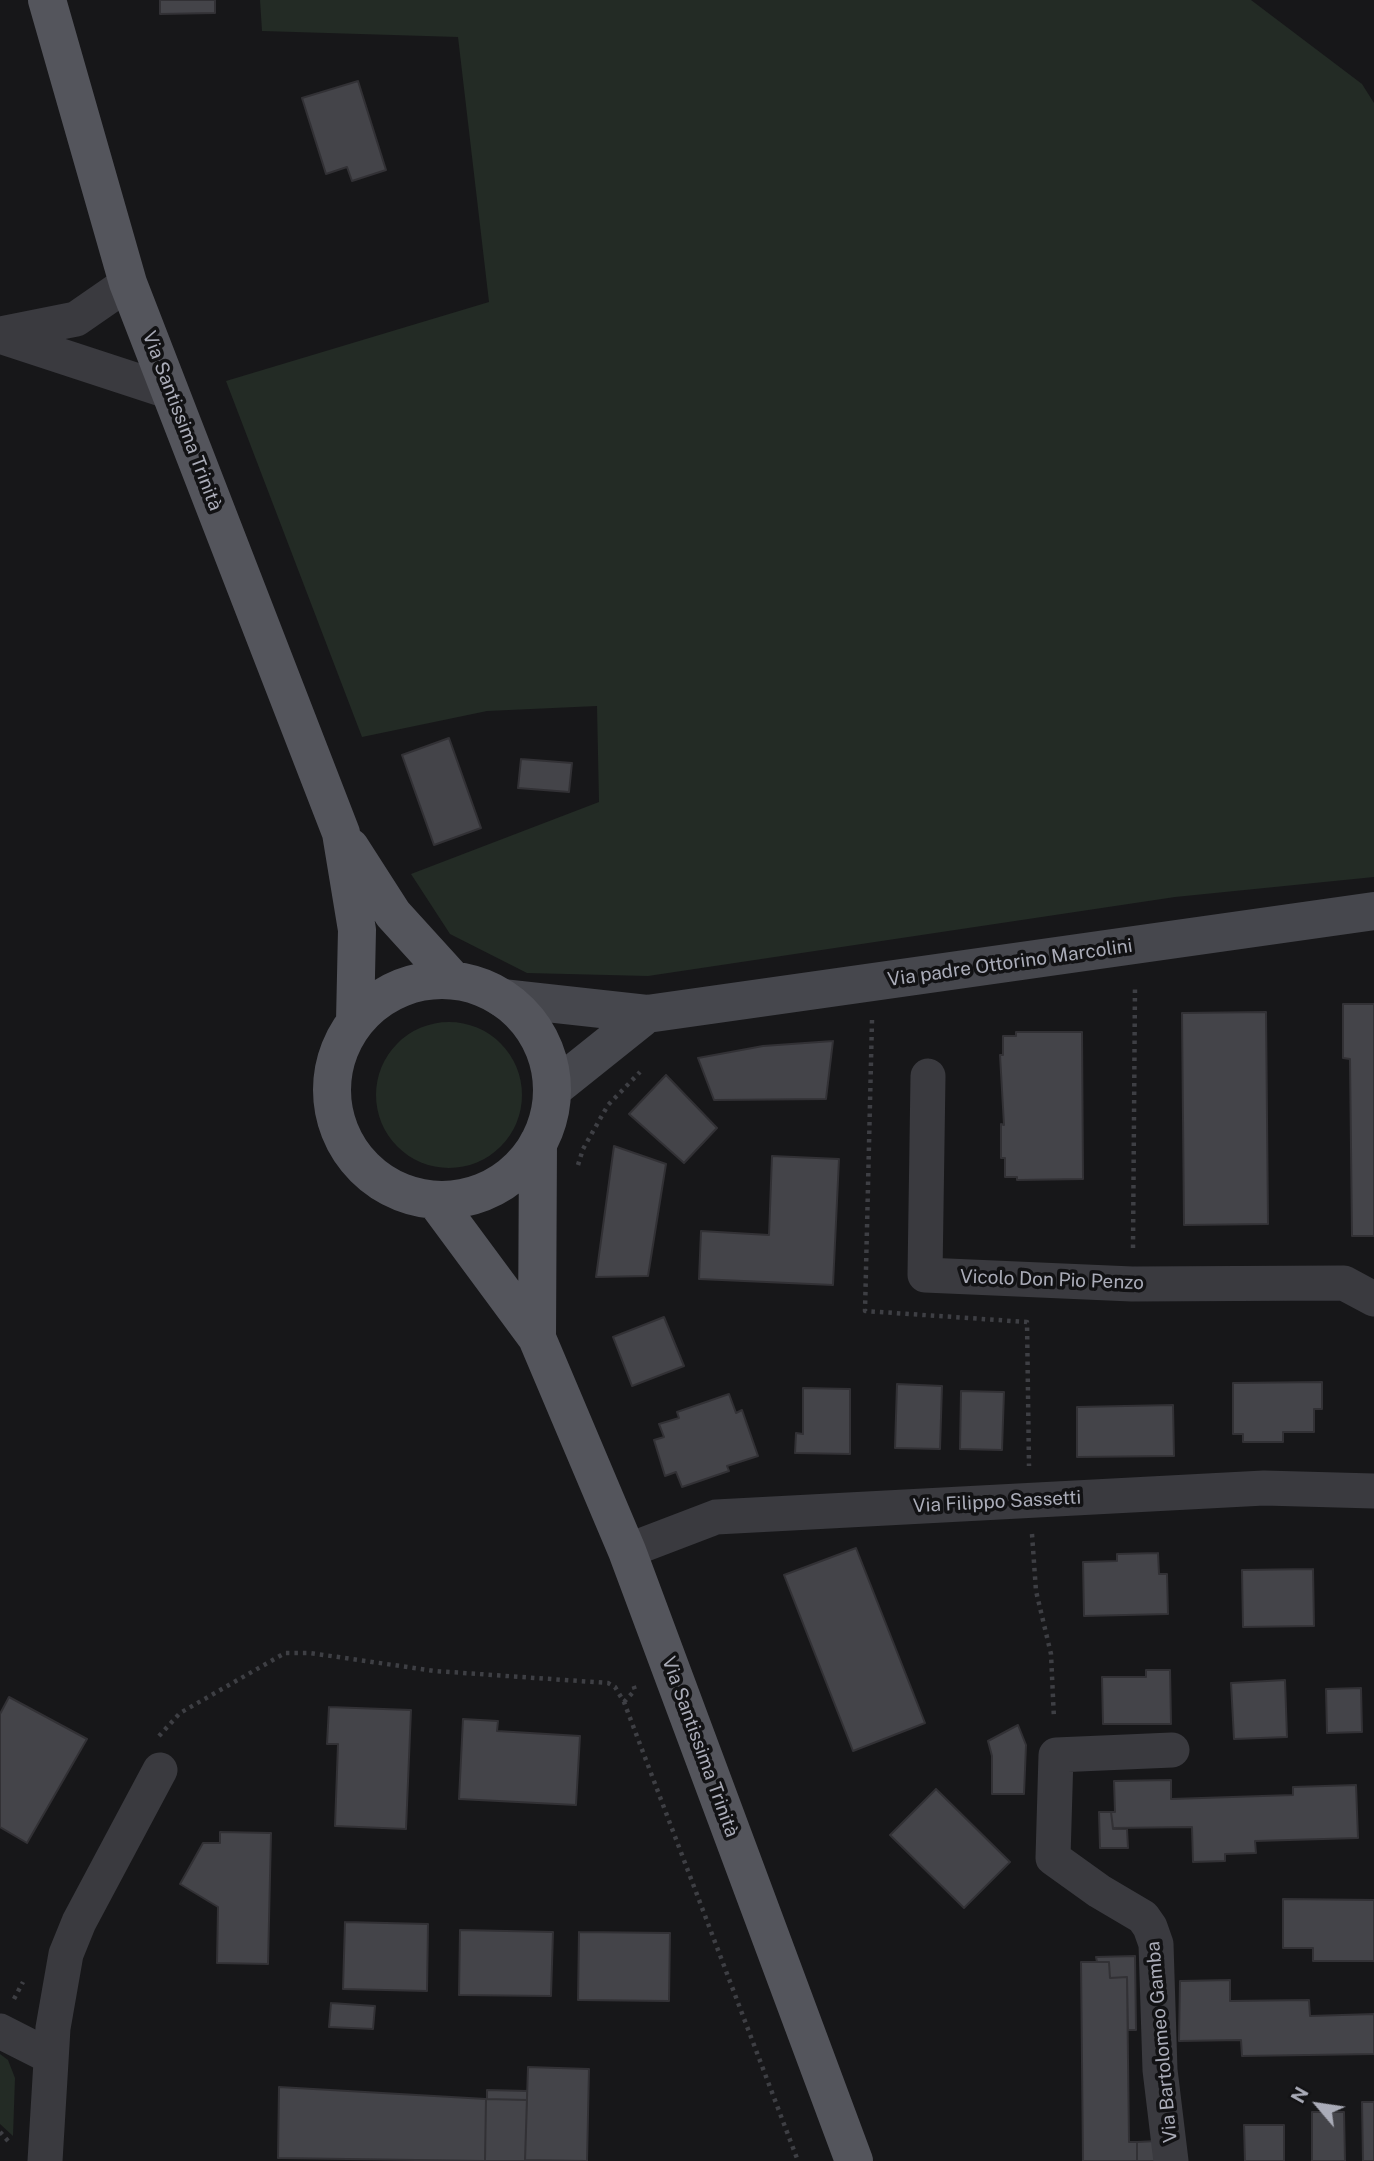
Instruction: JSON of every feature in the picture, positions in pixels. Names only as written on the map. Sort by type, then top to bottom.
[{"type":"main road","name":"Via Santissima Trinità","points":[[47,0],[128,283],[341,833],[393,914],[453,981]]},
{"type":"main road","name":"Via Santissima Trinità","points":[[341,833],[357,930],[355,1021]]},
{"type":"main road","name":"Via padre Ottorino Marcolini","points":[[502,998],[647,1014],[1374,911]]},
{"type":"main road","name":"Via Santissima Trinità","points":[[425,981],[453,981],[479,986],[502,998],[523,1016],[539,1038],[549,1063],[552,1090],[548,1118],[538,1143],[519,1168],[495,1186],[466,1198],[435,1200],[402,1193],[372,1176],[349,1150],[335,1119],[331,1085],[338,1052],[355,1021],[375,1002],[398,988],[425,981]]},
{"type":"main road","points":[[552,1090],[647,1014]]},
{"type":"main road","name":"Via Santissima Trinità","points":[[537,1338],[538,1143]]},
{"type":"main road","name":"Via Santissima Trinità","points":[[435,1200],[537,1338],[627,1551],[854,2161]]},
{"type":"street","points":[[0,335],[76,319],[128,283]]},
{"type":"street","points":[[0,335],[171,392]]},
{"type":"street","name":"Vicolo Don Pio Penzo","points":[[928,1076],[925,1275],[1132,1284],[1344,1283],[1374,1299]]},
{"type":"street","name":"Via Filippo Sassetti","points":[[627,1551],[716,1517],[1264,1488],[1374,1491]]},
{"type":"street","points":[[1055,1755],[1172,1750]]},
{"type":"street","points":[[45,2161],[53,2028],[66,1954],[158,1755]]},
{"type":"street","name":"Via Bartolomeo Gamba","points":[[1055,1755],[1053,1858],[1099,1891],[1143,1917],[1156,1944],[1160,2070],[1171,2161]]},
{"type":"street","points":[[6,2016],[51,2057]]},
{"type":"path","points":[[1124,988],[1148,984]]},
{"type":"path","points":[[1132,1284],[1135,986]]},
{"type":"path","points":[[860,1017],[872,1016]]},
{"type":"path","points":[[576,1170],[583,1149],[608,1105],[643,1069]]},
{"type":"path","points":[[1030,1500],[1035,1591],[1051,1654],[1055,1755]]},
{"type":"path","points":[[158,1755],[180,1713],[285,1653],[310,1653],[435,1671],[608,1683],[615,1687],[624,1702],[798,2161]]},
{"type":"path","points":[[6,2016],[26,1977]]},
{"type":"shaded area","points":[[260,0],[1251,0],[1362,84],[1374,103],[1374,877],[1175,897],[648,976],[527,973],[450,934],[411,874],[599,802],[597,706],[487,711],[362,737],[226,381],[489,302],[458,37],[262,31]]},
{"type":"shaded area","points":[[449,1022],[477,1028],[500,1044],[516,1067],[522,1095],[516,1123],[500,1146],[477,1162],[449,1168],[421,1162],[398,1146],[382,1123],[376,1095],[382,1067],[398,1044],[421,1028]]},
{"type":"shaded area","points":[[0,2054],[8,2060],[15,2078],[13,2136],[0,2124]]},
{"type":"building","points":[[160,0],[215,0],[215,13],[160,14]]},
{"type":"building","points":[[358,81],[386,170],[352,181],[347,167],[326,174],[302,98]]},
{"type":"building","points":[[449,738],[481,828],[434,845],[402,755]]},
{"type":"building","points":[[521,759],[572,763],[569,792],[518,788]]},
{"type":"building","points":[[1343,1004],[1374,1004],[1374,1236],[1352,1236],[1350,1059],[1343,1058]]},
{"type":"building","points":[[1266,1012],[1268,1224],[1184,1225],[1182,1013]]},
{"type":"building","points":[[1016,1032],[1082,1032],[1083,1179],[1017,1180],[1017,1177],[1005,1177],[1005,1158],[1001,1158],[1001,1124],[1004,1125],[1000,1055],[1003,1055],[1003,1036],[1016,1036]]},
{"type":"building","points":[[833,1041],[826,1099],[714,1100],[698,1058],[763,1046]]},
{"type":"building","points":[[666,1075],[717,1128],[684,1163],[629,1114]]},
{"type":"building","points":[[614,1146],[666,1164],[648,1276],[596,1277]]},
{"type":"building","points":[[772,1156],[839,1159],[833,1285],[699,1279],[701,1231],[769,1235]]},
{"type":"building","points":[[664,1317],[684,1366],[632,1386],[613,1337]]},
{"type":"building","points":[[1322,1382],[1322,1409],[1314,1409],[1314,1432],[1283,1432],[1283,1442],[1243,1442],[1243,1434],[1233,1434],[1233,1383]]},
{"type":"building","points":[[897,1384],[942,1386],[940,1449],[895,1448]]},
{"type":"building","points":[[803,1388],[850,1389],[850,1454],[795,1453],[796,1433],[803,1434]]},
{"type":"building","points":[[961,1391],[1004,1392],[1002,1450],[960,1449]]},
{"type":"building","points":[[729,1394],[736,1413],[742,1410],[758,1456],[727,1466],[729,1471],[682,1487],[676,1472],[665,1476],[654,1440],[664,1437],[659,1424],[679,1418],[677,1412]]},
{"type":"building","points":[[1173,1405],[1174,1456],[1077,1457],[1077,1407]]},
{"type":"building","points":[[856,1548],[925,1723],[853,1751],[784,1575]]},
{"type":"building","points":[[1158,1553],[1159,1574],[1167,1574],[1168,1614],[1084,1616],[1083,1562],[1117,1561],[1117,1554]]},
{"type":"building","points":[[1313,1569],[1314,1626],[1243,1627],[1242,1570]]},
{"type":"building","points":[[1146,1670],[1170,1670],[1171,1724],[1103,1724],[1102,1677],[1146,1677]]},
{"type":"building","points":[[1285,1680],[1287,1737],[1234,1739],[1231,1683]]},
{"type":"building","points":[[1361,1688],[1362,1732],[1327,1733],[1326,1689]]},
{"type":"building","points":[[9,1697],[87,1739],[27,1843],[0,1827],[0,1714]]},
{"type":"building","points":[[329,1707],[411,1710],[406,1829],[335,1826],[338,1744],[327,1744]]},
{"type":"building","points":[[463,1719],[498,1721],[497,1731],[580,1736],[576,1805],[459,1799]]},
{"type":"building","points":[[1018,1725],[1026,1745],[1024,1794],[992,1794],[992,1756],[988,1741]]},
{"type":"building","points":[[1171,1780],[1171,1799],[1293,1795],[1293,1787],[1356,1785],[1358,1838],[1255,1841],[1256,1853],[1225,1854],[1225,1861],[1193,1862],[1192,1827],[1113,1828],[1111,1812],[1115,1812],[1114,1781]]},
{"type":"building","points":[[936,1789],[1010,1862],[964,1908],[890,1835]]},
{"type":"building","points":[[1099,1812],[1111,1812],[1113,1829],[1127,1829],[1128,1848],[1100,1848]]},
{"type":"building","points":[[220,1832],[271,1833],[268,1964],[217,1963],[218,1907],[180,1884],[203,1843],[220,1843]]},
{"type":"building","points":[[1283,1899],[1374,1900],[1374,1961],[1313,1961],[1313,1948],[1283,1948]]},
{"type":"building","points":[[345,1922],[428,1924],[427,1991],[343,1989]]},
{"type":"building","points":[[460,1930],[553,1932],[551,1996],[459,1995]]},
{"type":"building","points":[[579,1932],[670,1933],[669,2001],[578,2000]]},
{"type":"building","points":[[1135,1956],[1136,2030],[1128,2030],[1127,1977],[1110,1978],[1109,1962],[1097,1962],[1096,1957]]},
{"type":"building","points":[[1081,1962],[1109,1962],[1110,1978],[1127,1977],[1129,2142],[1137,2142],[1137,2161],[1083,2161]]},
{"type":"building","points":[[1230,1980],[1230,2001],[1309,2000],[1310,2016],[1374,2014],[1374,2054],[1242,2056],[1241,2040],[1179,2041],[1180,1981]]},
{"type":"building","points":[[331,2003],[375,2006],[373,2029],[329,2027]]},
{"type":"building","points":[[528,2067],[589,2069],[587,2161],[525,2160]]},
{"type":"building","points":[[279,2087],[486,2099],[485,2161],[278,2158]]},
{"type":"building","points":[[487,2090],[527,2091],[527,2100],[487,2099]]},
{"type":"building","points":[[486,2099],[527,2100],[525,2161],[485,2161]]},
{"type":"building","points":[[1362,2102],[1374,2102],[1374,2161],[1363,2161]]},
{"type":"building","points":[[1312,2112],[1344,2112],[1345,2161],[1312,2161]]},
{"type":"building","points":[[1244,2125],[1284,2125],[1284,2161],[1245,2161]]},
{"type":"building","points":[[1157,2141],[1158,2161],[1137,2161],[1137,2142]]}]
